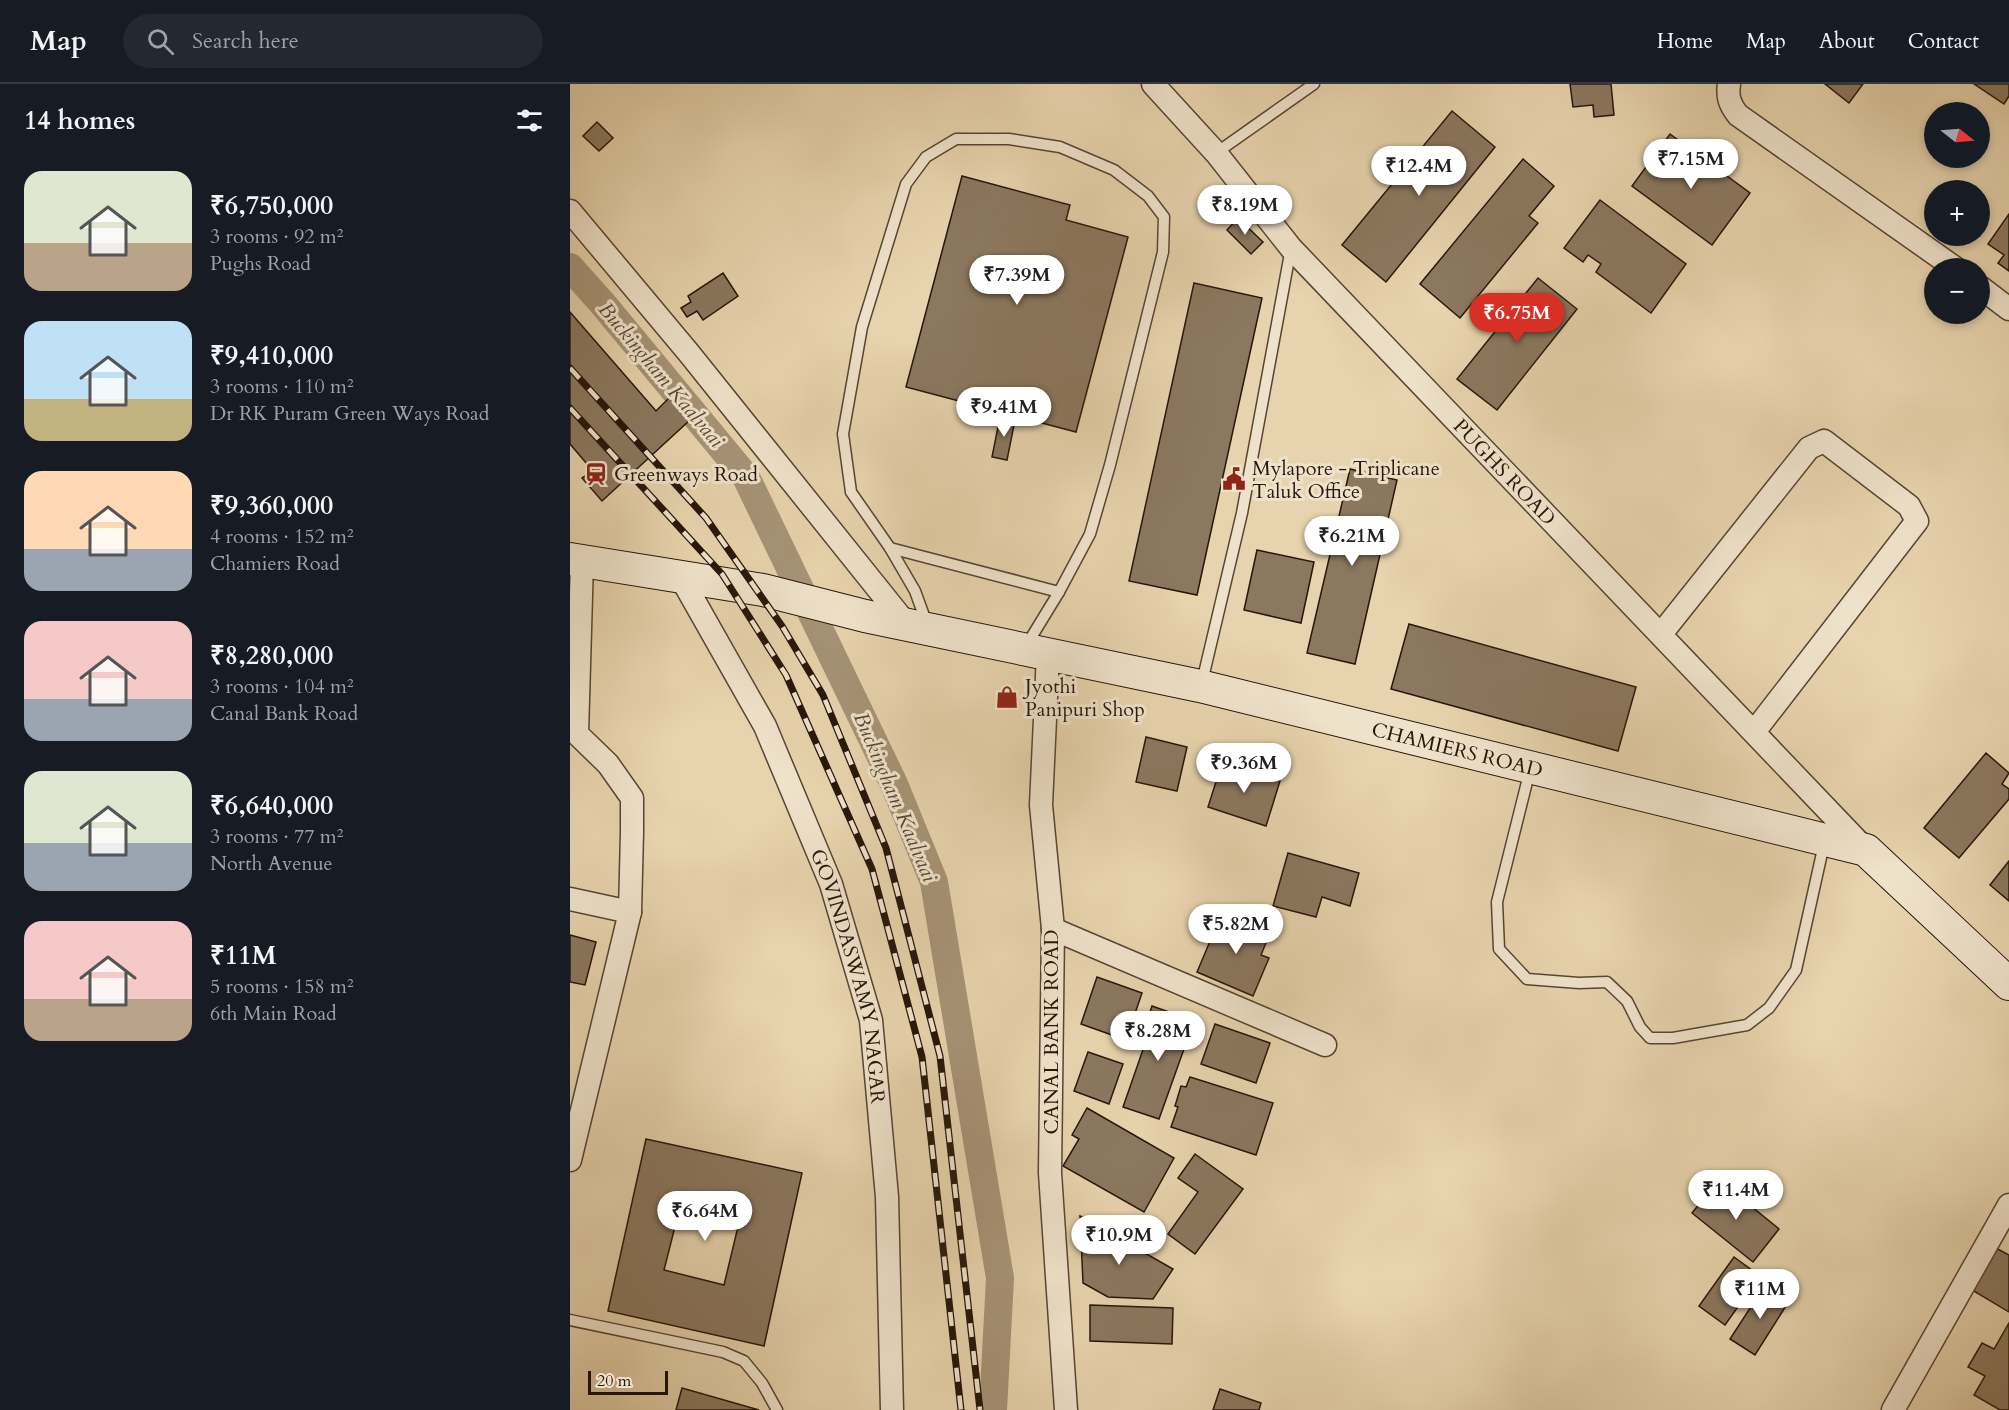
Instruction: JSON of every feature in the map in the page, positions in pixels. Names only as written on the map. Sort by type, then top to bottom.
[{"type":"street","name":"PUGHS ROAD","points":[[1153,84],[1216,153],[1291,248],[1866,850]]},
{"type":"street","points":[[1729,84],[1728,95],[1731,107],[1738,115],[1941,258]]},
{"type":"street","points":[[570,211],[918,628]]},
{"type":"street","points":[[1990,295],[2009,309]]},
{"type":"street","points":[[1661,634],[1809,448],[1824,441],[1909,506],[1917,521],[1754,732]]},
{"type":"street","points":[[570,1160],[630,912],[632,798],[608,764],[573,741],[574,556],[763,590],[918,628],[1036,651]]},
{"type":"street","name":"GOVINDASWAMY NAGAR","points":[[680,576],[765,726],[831,884],[871,1020],[888,1197],[892,1410]]},
{"type":"street","name":"CHAMIERS ROAD","points":[[1036,651],[1200,686],[1866,850]]},
{"type":"street","name":"CANAL BANK ROAD","points":[[1036,651],[1041,805],[1053,928],[1050,1173],[1066,1410]]},
{"type":"street","points":[[1866,850],[2009,984]]},
{"type":"street","points":[[570,899],[630,912]]},
{"type":"street","points":[[1053,928],[1325,1045]]},
{"type":"street","points":[[1893,1410],[2009,1205]]},
{"type":"lane","points":[[1216,153],[1314,84]]},
{"type":"lane","points":[[918,628],[915,591],[890,548],[851,492],[843,435],[862,327],[906,184],[926,157],[956,139],[1009,139],[1060,147],[1114,170],[1148,196],[1164,217],[1163,252],[1110,465],[1090,534],[1059,592],[1036,651]]},
{"type":"lane","points":[[1200,686],[1242,513],[1291,248]]},
{"type":"lane","points":[[890,548],[1059,592]]},
{"type":"lane","points":[[1531,766],[1497,902],[1499,949],[1527,979],[1579,983],[1607,982],[1627,1001],[1640,1027],[1650,1038],[1672,1038],[1747,1025],[1768,1008],[1796,970],[1825,840]]},
{"type":"lane","points":[[570,1320],[723,1352],[744,1361],[762,1383],[777,1410]]},
{"type":"building","points":[[1570,84],[1611,84],[1614,115],[1594,117],[1593,105],[1573,107]]},
{"type":"building","points":[[1825,84],[1863,84],[1849,103]]},
{"type":"building","points":[[1974,84],[2009,84],[2009,96],[2004,104]]},
{"type":"building","points":[[1452,111],[1495,147],[1386,282],[1342,245]]},
{"type":"building","points":[[597,122],[613,138],[599,151],[583,136]]},
{"type":"building","points":[[1670,134],[1750,193],[1712,245],[1632,186]]},
{"type":"building","points":[[1523,159],[1554,186],[1529,216],[1538,223],[1460,318],[1420,284]]},
{"type":"building","points":[[962,176],[1070,205],[1066,220],[1128,237],[1076,432],[906,387]]},
{"type":"building","points":[[1600,200],[1686,264],[1651,313],[1596,272],[1601,264],[1588,255],[1583,262],[1564,248]]},
{"type":"building","points":[[2009,214],[2009,271],[1998,263],[2004,255],[1990,245],[1990,241]]},
{"type":"building","points":[[1238,218],[1263,242],[1251,254],[1227,230]]},
{"type":"building","points":[[723,273],[738,296],[703,320],[697,311],[687,317],[681,308],[691,302],[688,296]]},
{"type":"building","points":[[1538,278],[1577,309],[1497,410],[1457,379]]},
{"type":"building","name":"Mylapore - Triplicane Taluk Office","points":[[1194,283],[1262,298],[1197,595],[1129,581]]},
{"type":"building","name":"Greenways Road","points":[[570,312],[656,411],[670,397],[690,420],[602,501],[582,478],[593,471],[570,444]]},
{"type":"building","points":[[1000,417],[1015,420],[1007,460],[992,457]]},
{"type":"building","points":[[1350,469],[1397,480],[1355,664],[1307,653]]},
{"type":"building","name":"Mylapore - Triplicane Taluk Office","points":[[1257,550],[1314,562],[1301,623],[1244,610]]},
{"type":"building","points":[[1409,624],[1636,687],[1618,751],[1391,689]]},
{"type":"building","points":[[1146,737],[1187,747],[1177,791],[1136,782]]},
{"type":"building","points":[[1986,753],[2009,773],[2002,784],[2009,789],[2009,799],[1959,858],[1924,828]]},
{"type":"building","points":[[1222,763],[1280,781],[1266,826],[1208,807]]},
{"type":"building","points":[[1288,853],[1359,873],[1350,906],[1322,897],[1316,917],[1273,906]]},
{"type":"building","points":[[2009,861],[2009,901],[1990,885]]},
{"type":"building","points":[[1222,913],[1270,933],[1261,955],[1269,958],[1253,996],[1197,972]]},
{"type":"building","points":[[570,935],[596,942],[585,985],[570,982]]},
{"type":"building","points":[[1097,977],[1142,993],[1126,1040],[1081,1024]]},
{"type":"building","points":[[1152,1006],[1194,1021],[1159,1119],[1123,1107],[1146,1041],[1141,1039]]},
{"type":"building","points":[[1215,1024],[1270,1043],[1256,1083],[1201,1064]]},
{"type":"building","points":[[1088,1052],[1123,1064],[1109,1104],[1074,1091]]},
{"type":"building","points":[[1190,1077],[1273,1103],[1256,1155],[1171,1127],[1178,1107],[1175,1106],[1181,1086],[1186,1087]]},
{"type":"building","points":[[1087,1108],[1174,1158],[1144,1212],[1063,1166],[1079,1139],[1072,1135]]},
{"type":"building","points":[[646,1139],[802,1173],[764,1346],[608,1311]],"holes":[[[683,1195],[742,1210],[724,1285],[664,1270]]]},
{"type":"building","points":[[1195,1154],[1243,1189],[1195,1254],[1168,1234],[1198,1192],[1178,1178]]},
{"type":"building","points":[[1719,1180],[1779,1229],[1753,1262],[1692,1213]]},
{"type":"building","points":[[1080,1216],[1173,1269],[1153,1299],[1108,1297],[1083,1283]]},
{"type":"building","points":[[1996,1248],[2009,1255],[2009,1312],[1972,1290]]},
{"type":"building","points":[[1734,1257],[1760,1276],[1725,1325],[1699,1306]]},
{"type":"building","points":[[1765,1285],[1789,1301],[1755,1355],[1730,1339]]},
{"type":"building","points":[[1090,1305],[1173,1308],[1172,1344],[1090,1341]]},
{"type":"building","points":[[2009,1323],[2009,1410],[2000,1410],[1974,1395],[1985,1376],[1968,1367],[1982,1343],[1994,1349]]},
{"type":"building","points":[[682,1388],[759,1410],[676,1410]]},
{"type":"building","points":[[1220,1389],[1261,1403],[1259,1410],[1213,1410]]},
{"type":"waterway","name":"Buckingham Kaalvaai","points":[[570,267],[746,477],[894,784],[934,882],[1000,1278],[993,1410]]},
{"type":"railway","points":[[570,368],[706,518],[782,626],[823,695],[886,848],[940,1056],[980,1410]]},
{"type":"railway","points":[[570,408],[722,574],[786,675],[872,869],[922,1057],[961,1410]]},
{"type":"place","name":"Greenways Road","points":[[596,474]]},
{"type":"place","name":"Mylapore - Triplicane Taluk Office","points":[[1234,479]]},
{"type":"place","name":"Jyothi Panipuri Shop","points":[[1007,697]]}]
